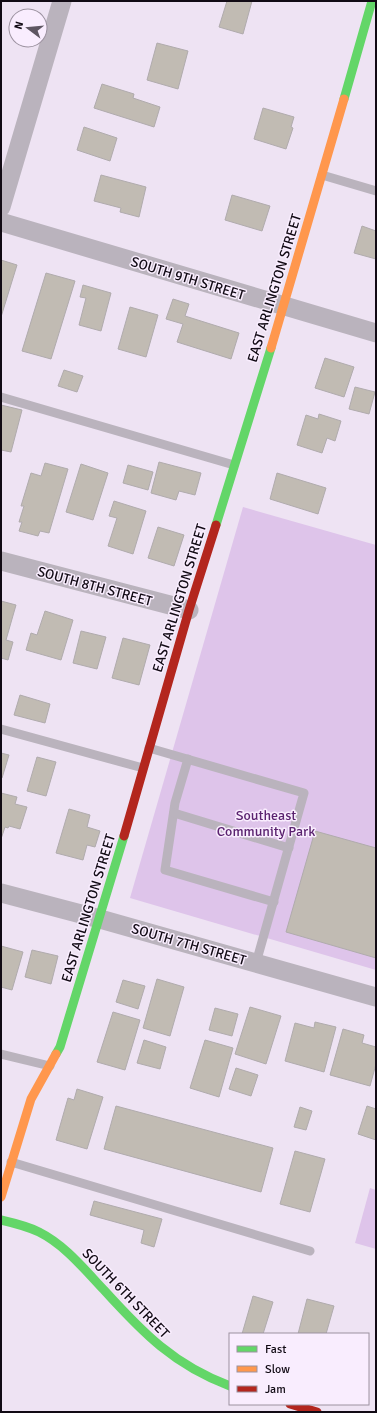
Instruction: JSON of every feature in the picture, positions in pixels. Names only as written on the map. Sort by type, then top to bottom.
[{"type":"street","points":[[1,207],[62,1]]},
{"type":"street","name":"EAST ARLINGTON STREET","points":[[1,1197],[31,1099],[60,1047],[100,918],[189,610],[284,306],[372,1]]},
{"type":"street","name":"SOUTH 9TH STREET","points":[[1,222],[376,333]]},
{"type":"street","name":"SOUTH 8TH STREET","points":[[1,561],[189,610]]},
{"type":"street","name":"SOUTH 7TH STREET","points":[[1,893],[100,918],[376,997]]},
{"type":"street","name":"SOUTH 6TH STREET","points":[[1,1220],[43,1234],[73,1257],[161,1350],[188,1368],[215,1381],[229,1386]]},
{"type":"street","points":[[293,1405],[317,1412]]},
{"type":"lane","points":[[322,175],[376,191]]},
{"type":"lane","points":[[1,397],[234,466]]},
{"type":"lane","points":[[1,729],[144,768]]},
{"type":"lane","points":[[149,748],[304,793],[256,963]]},
{"type":"lane","points":[[188,759],[174,813],[165,870],[274,902]]},
{"type":"lane","points":[[174,813],[289,848]]},
{"type":"lane","points":[[1,1054],[50,1066]]},
{"type":"lane","points":[[12,1162],[310,1251]]},
{"type":"green space","name":"Southeast Community Park","points":[[243,507],[376,545],[376,970],[130,898]]},
{"type":"green space","points":[[370,1188],[376,1190],[376,1249],[355,1243]]},
{"type":"building","points":[[227,1],[252,1],[243,34],[219,27]]},
{"type":"building","points":[[157,43],[188,51],[178,89],[147,80]]},
{"type":"building","points":[[102,84],[134,94],[133,98],[160,107],[154,127],[94,108]]},
{"type":"building","points":[[263,108],[294,117],[291,127],[293,128],[286,149],[254,139]]},
{"type":"building","points":[[84,127],[117,138],[110,161],[77,150]]},
{"type":"building","points":[[101,175],[146,187],[139,217],[120,212],[121,208],[94,201]]},
{"type":"building","points":[[232,195],[270,206],[262,231],[225,220]]},
{"type":"building","points":[[362,226],[376,231],[376,259],[354,253]]},
{"type":"building","points":[[1,260],[17,265],[1,317]]},
{"type":"building","points":[[46,273],[75,281],[51,359],[22,351]]},
{"type":"building","points":[[83,285],[111,293],[101,331],[79,325],[86,298],[80,297]]},
{"type":"building","points":[[173,299],[189,304],[185,316],[239,333],[231,359],[177,342],[183,324],[166,319]]},
{"type":"building","points":[[130,307],[158,315],[146,357],[118,349]]},
{"type":"building","points":[[325,358],[354,367],[344,397],[315,388]]},
{"type":"building","points":[[64,370],[83,376],[77,392],[58,386]]},
{"type":"building","points":[[355,387],[375,392],[369,414],[349,409]]},
{"type":"building","points":[[1,405],[22,410],[11,452],[1,450]]},
{"type":"building","points":[[319,414],[341,421],[335,441],[327,438],[322,453],[297,445],[306,415],[318,419]]},
{"type":"building","points":[[159,462],[201,473],[195,495],[179,491],[176,500],[151,493]]},
{"type":"building","points":[[45,463],[68,469],[49,533],[40,531],[38,536],[19,531],[22,522],[19,522],[24,506],[21,506],[31,473],[41,476]]},
{"type":"building","points":[[81,464],[108,473],[93,520],[66,512]]},
{"type":"building","points":[[128,465],[153,472],[148,490],[123,483]]},
{"type":"building","points":[[277,473],[326,488],[318,514],[270,499]]},
{"type":"building","points":[[114,501],[146,511],[133,554],[108,546],[117,518],[109,516]]},
{"type":"building","points":[[158,527],[184,535],[174,566],[148,558]]},
{"type":"building","points":[[1,601],[16,605],[6,640],[13,642],[8,660],[1,658]]},
{"type":"building","points":[[45,611],[73,620],[61,660],[26,650],[31,633],[37,635]]},
{"type":"building","points":[[81,631],[106,637],[97,669],[73,663]]},
{"type":"building","points":[[123,638],[150,645],[139,685],[112,678]]},
{"type":"building","points":[[20,695],[50,704],[45,723],[14,715]]},
{"type":"building","points":[[1,753],[9,755],[2,778],[1,778]]},
{"type":"building","points":[[37,757],[56,762],[46,796],[27,791]]},
{"type":"building","points":[[1,793],[17,797],[15,804],[27,807],[20,829],[9,826],[8,828],[5,827],[1,839]]},
{"type":"building","points":[[69,809],[90,815],[87,827],[100,831],[95,847],[87,845],[83,860],[56,853]]},
{"type":"building","points":[[315,831],[376,848],[376,958],[286,932]]},
{"type":"building","points":[[1,946],[23,952],[12,990],[1,987]]},
{"type":"building","points":[[32,950],[58,956],[51,984],[25,977]]},
{"type":"building","points":[[157,979],[184,987],[170,1036],[143,1028]]},
{"type":"building","points":[[123,980],[145,986],[138,1009],[116,1002]]},
{"type":"building","points":[[250,1007],[281,1016],[266,1064],[235,1054]]},
{"type":"building","points":[[215,1008],[238,1014],[232,1036],[209,1030]]},
{"type":"building","points":[[113,1012],[140,1020],[125,1070],[97,1062]]},
{"type":"building","points":[[315,1022],[336,1027],[324,1072],[285,1061],[295,1023],[314,1028]]},
{"type":"building","points":[[343,1029],[364,1035],[362,1043],[376,1047],[376,1064],[370,1086],[330,1075]]},
{"type":"building","points":[[144,1040],[166,1047],[160,1069],[137,1063]]},
{"type":"building","points":[[205,1040],[233,1048],[219,1097],[190,1088]]},
{"type":"building","points":[[236,1068],[258,1075],[251,1096],[229,1089]]},
{"type":"building","points":[[77,1089],[103,1097],[87,1149],[56,1140],[68,1098],[74,1100]]},
{"type":"building","points":[[116,1106],[273,1148],[261,1192],[104,1149]]},
{"type":"building","points":[[367,1106],[376,1109],[376,1140],[358,1134]]},
{"type":"building","points":[[300,1107],[312,1111],[306,1130],[294,1127]]},
{"type":"building","points":[[295,1151],[325,1159],[310,1212],[280,1204]]},
{"type":"building","points":[[94,1201],[162,1219],[154,1247],[141,1243],[144,1230],[90,1215]]},
{"type":"building","points":[[253,1296],[273,1302],[263,1333],[242,1333]]},
{"type":"building","points":[[307,1299],[334,1306],[326,1333],[298,1333]]},
{"type":"traffic: fast","points":[[344,99],[372,1]]},
{"type":"traffic: fast","points":[[216,525],[271,348]]},
{"type":"traffic: fast","points":[[56,1054],[60,1047],[124,836]]},
{"type":"traffic: fast","points":[[1,1220],[34,1230],[48,1237],[82,1266],[146,1334],[176,1358],[192,1368],[210,1378],[229,1386]]},
{"type":"traffic: slow","points":[[271,348],[344,99]]},
{"type":"traffic: slow","points":[[1,1197],[31,1099],[56,1054]]},
{"type":"traffic: jam","points":[[124,836],[189,610],[216,525]]},
{"type":"traffic: jam","points":[[293,1405],[317,1412]]}]
